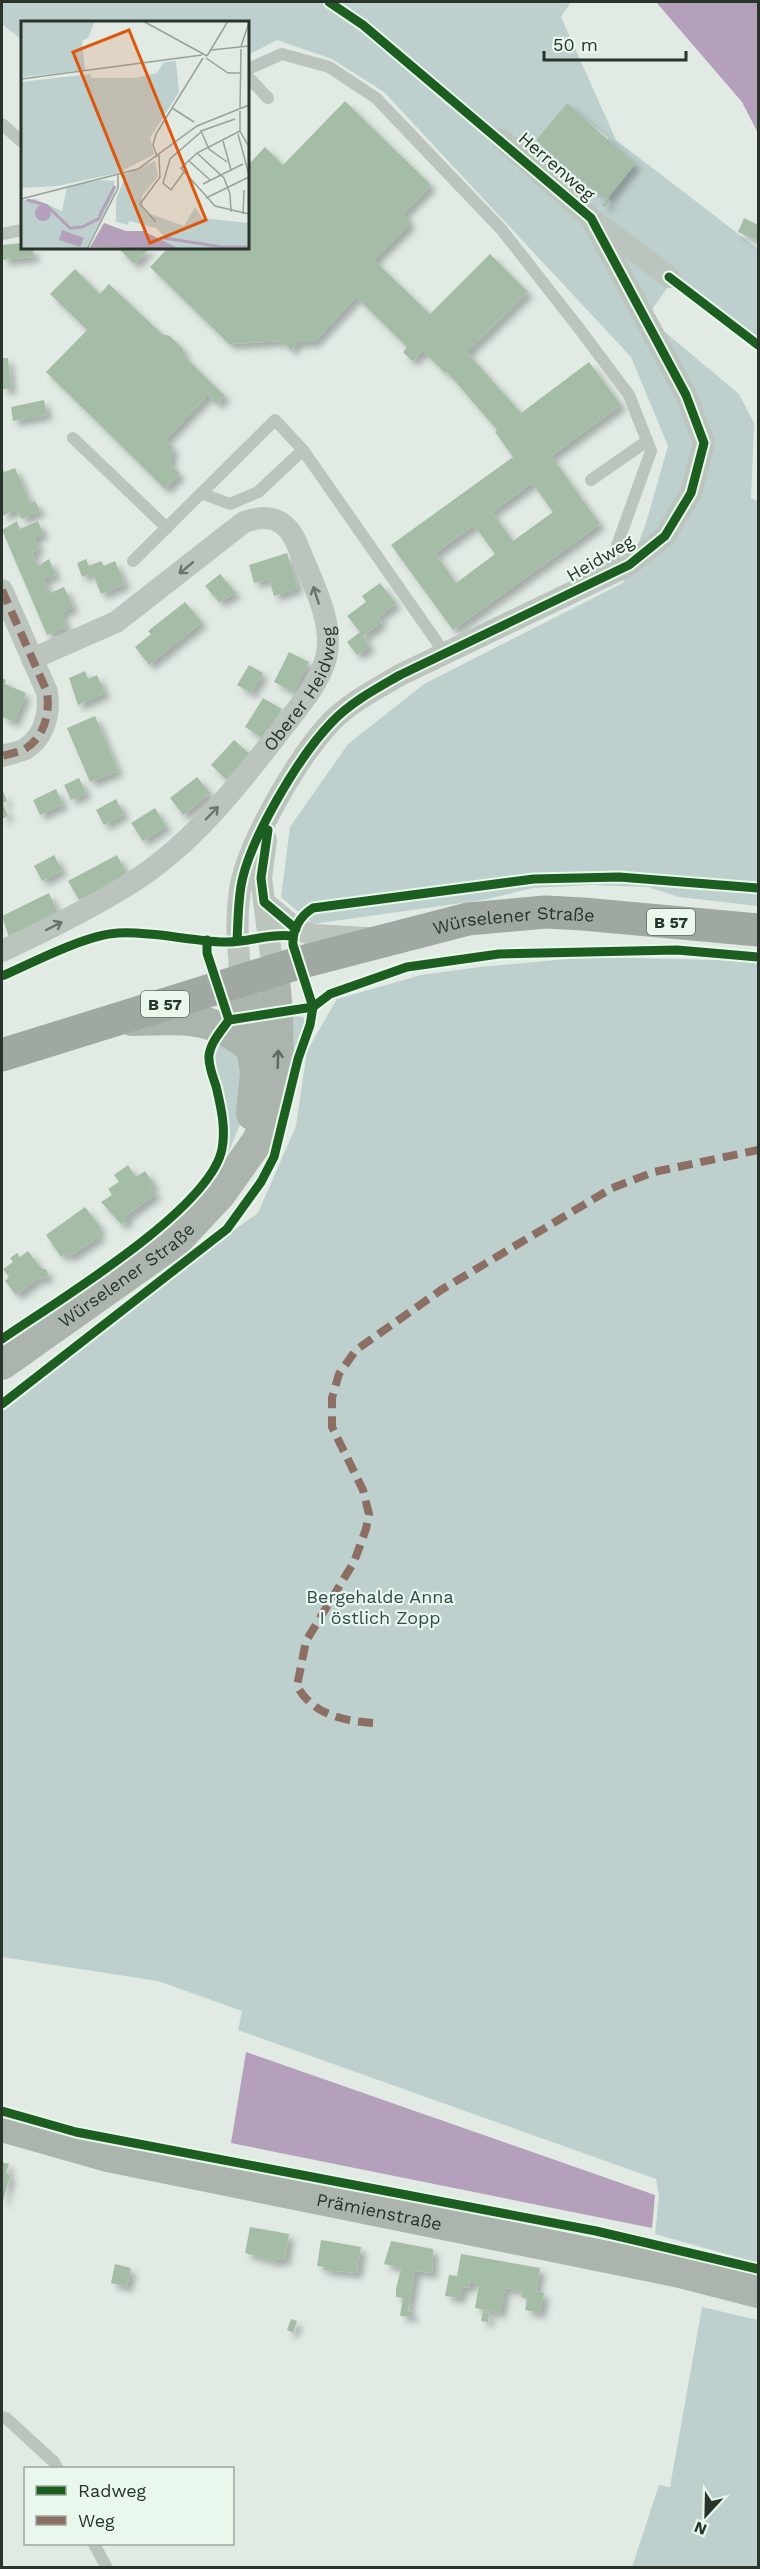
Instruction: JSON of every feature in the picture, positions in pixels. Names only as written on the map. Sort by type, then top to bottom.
[{"type":"main road","name":"Würselener Straße","points":[[236,1169],[250,1127],[255,1097],[252,1048],[242,980],[386,939],[468,919],[546,912],[759,930]]},
{"type":"main road","name":"Würselener Straße","points":[[2,1364],[177,1239],[220,1194],[257,1142],[267,1122],[274,1098],[279,1044],[273,970]]},
{"type":"main road","name":"B 57","points":[[2,1055],[242,980]]},
{"type":"main road","points":[[114,1020],[195,1018],[224,1027],[252,1048]]},
{"type":"main road","name":"Prämienstraße","points":[[2,2126],[108,2156],[676,2271],[759,2292]]},
{"type":"street","name":"Herrenweg","points":[[504,136],[591,218],[665,273],[634,273],[624,283]]},
{"type":"street","name":"Heidweg","points":[[242,980],[237,941],[241,884],[250,855],[288,782],[332,722],[366,694],[629,565],[665,536],[691,493],[704,443],[686,395],[591,218]]},
{"type":"street","name":"Oberer Heidweg","points":[[2,951],[54,927],[136,880],[189,837],[237,786],[311,690],[326,659],[328,634],[294,535],[278,521],[261,516],[243,522],[116,622],[32,659]]},
{"type":"street","points":[[2,590],[46,692],[50,708],[39,735],[26,748],[2,756]]},
{"type":"street","name":"Heidweg","points":[[272,809],[261,878],[273,970]]},
{"type":"street","points":[[264,903],[296,928],[314,934],[386,939]]},
{"type":"lane","points":[[249,69],[282,54],[328,67],[376,98],[509,239],[629,395],[651,451],[606,578]]},
{"type":"lane","points":[[249,78],[268,98]]},
{"type":"lane","points":[[2,124],[21,141]]},
{"type":"lane","points":[[2,234],[21,230]]},
{"type":"lane","points":[[133,561],[275,420],[303,450],[446,655]]},
{"type":"lane","points":[[73,438],[167,528]]},
{"type":"lane","points":[[591,480],[647,441]]},
{"type":"lane","points":[[201,493],[230,504],[258,492],[303,450]]},
{"type":"lane","points":[[2,2417],[6,2418],[54,2462],[56,2467]]},
{"type":"lane","points":[[94,2545],[105,2567]]},
{"type":"green space","points":[[2,2],[571,2],[561,17],[616,140],[758,249],[758,339],[676,275],[647,317],[739,394],[754,423],[751,498],[758,501],[758,906],[679,897],[648,887],[591,885],[532,888],[483,900],[313,924],[281,897],[290,827],[348,744],[424,684],[623,583],[646,523],[668,446],[631,357],[384,92],[332,59],[277,40],[249,54],[249,21],[21,21],[21,39],[2,24]],"holes":[[[566,104],[609,138],[607,141],[635,164],[607,198],[536,140]]]},
{"type":"green space","name":"Bergehalde Anna I östlich Zopp","points":[[589,957],[758,961],[758,2263],[655,2234],[659,2196],[656,2179],[238,2030],[242,2011],[158,1981],[2,1957],[2,1395],[258,1213],[296,1126],[307,1051],[337,999],[421,975]]},
{"type":"green space","points":[[290,1015],[303,1017],[307,1025],[291,1067]]},
{"type":"green space","points":[[223,1036],[241,1057],[246,1110],[227,1156],[227,1120],[214,1058]]},
{"type":"green space","points":[[702,2307],[758,2320],[758,2567],[632,2567],[659,2485],[670,2487]]},
{"type":"shaded area","points":[[656,2],[758,2],[758,133],[742,102]]},
{"type":"shaded area","points":[[246,2052],[655,2195],[652,2228],[231,2143]]},
{"type":"building","points":[[345,101],[431,185],[403,214],[409,220],[409,225],[374,260],[430,314],[490,254],[528,292],[467,352],[521,413],[589,362],[621,405],[551,456],[600,524],[453,630],[391,545],[513,457],[495,432],[497,430],[447,372],[446,374],[423,351],[412,361],[403,352],[407,347],[356,297],[314,342],[298,342],[291,350],[281,341],[229,344],[150,267],[167,249],[249,249],[249,164],[265,147],[283,165]],"holes":[[[532,483],[553,512],[513,541],[492,512]],[[474,525],[495,554],[456,583],[435,553]]]},
{"type":"building","points":[[567,103],[635,164],[607,199],[536,140]]},
{"type":"building","points":[[607,199],[610,201],[605,207],[602,205]]},
{"type":"building","points":[[744,218],[758,225],[758,241],[738,232]]},
{"type":"building","points":[[21,243],[21,249],[33,249],[34,257],[2,260],[2,245]]},
{"type":"building","points":[[119,249],[149,249],[134,264]]},
{"type":"building","points":[[75,269],[100,294],[109,284],[162,334],[170,336],[183,349],[184,356],[225,396],[217,404],[208,395],[165,440],[173,447],[170,464],[180,474],[165,489],[46,372],[87,330],[50,294]]},
{"type":"building","points":[[2,358],[8,358],[11,389],[2,389]]},
{"type":"building","points":[[44,400],[47,415],[13,421],[11,407]]},
{"type":"building","points":[[2,466],[4,472],[15,468],[30,503],[35,501],[40,511],[22,519],[17,509],[2,516]]},
{"type":"building","points":[[17,521],[20,529],[38,521],[43,534],[34,538],[39,549],[32,552],[38,566],[49,559],[56,575],[43,579],[50,593],[64,587],[73,607],[61,613],[67,627],[47,635],[2,530]]},
{"type":"building","points":[[287,553],[298,588],[274,596],[269,579],[254,583],[249,565]]},
{"type":"building","points":[[86,559],[89,566],[101,561],[104,566],[115,561],[125,584],[101,594],[92,572],[82,577],[77,563]]},
{"type":"building","points":[[220,574],[236,593],[219,602],[205,586]]},
{"type":"building","points":[[380,583],[396,603],[378,617],[382,622],[363,636],[370,646],[357,655],[347,642],[360,632],[347,616],[366,602],[362,596]]},
{"type":"building","points":[[185,602],[202,622],[149,665],[135,647],[151,634],[148,631]]},
{"type":"building","points":[[289,652],[309,662],[293,692],[274,682]]},
{"type":"building","points":[[249,665],[263,673],[251,693],[237,685]]},
{"type":"building","points":[[85,671],[88,679],[97,675],[105,693],[78,705],[69,678]]},
{"type":"building","points":[[2,678],[6,680],[5,684],[26,693],[14,722],[2,717]]},
{"type":"building","points":[[263,698],[282,709],[264,739],[245,727]]},
{"type":"building","points":[[95,716],[118,771],[90,782],[67,728]]},
{"type":"building","points":[[234,740],[250,754],[226,779],[211,765]]},
{"type":"building","points":[[197,777],[210,793],[183,815],[170,798]]},
{"type":"building","points":[[79,778],[86,793],[71,800],[64,785]]},
{"type":"building","points":[[2,789],[7,801],[3,803],[8,816],[2,819]]},
{"type":"building","points":[[56,789],[63,804],[40,815],[33,800]]},
{"type":"building","points":[[116,799],[124,814],[104,825],[96,810]]},
{"type":"building","points":[[155,808],[166,826],[143,841],[131,823]]},
{"type":"building","points":[[54,855],[62,870],[42,881],[34,866]]},
{"type":"building","points":[[117,855],[127,874],[79,900],[68,881]]},
{"type":"building","points":[[49,893],[58,913],[9,937],[2,916]]},
{"type":"building","points":[[128,1165],[136,1177],[145,1171],[154,1184],[150,1186],[156,1194],[127,1215],[127,1222],[121,1224],[101,1202],[112,1195],[108,1189],[119,1182],[114,1175]]},
{"type":"building","points":[[85,1207],[101,1228],[97,1231],[100,1236],[69,1257],[66,1253],[61,1257],[46,1235]]},
{"type":"building","points":[[28,1251],[41,1268],[47,1270],[48,1276],[45,1279],[39,1278],[16,1295],[5,1281],[9,1277],[3,1269],[13,1262],[10,1258],[17,1253],[20,1257]]},
{"type":"building","points":[[2,2162],[9,2164],[6,2173],[10,2175],[2,2205]]},
{"type":"building","points":[[250,2227],[289,2234],[285,2260],[277,2259],[277,2262],[245,2253]]},
{"type":"building","points":[[321,2240],[361,2247],[357,2273],[324,2270],[324,2267],[317,2266]]},
{"type":"building","points":[[391,2241],[433,2249],[432,2273],[415,2271],[408,2311],[413,2312],[412,2317],[400,2316],[403,2298],[396,2297],[396,2289],[401,2268],[384,2264]]},
{"type":"building","points":[[461,2254],[540,2268],[536,2291],[544,2293],[540,2313],[525,2310],[527,2299],[521,2297],[522,2291],[505,2288],[500,2313],[475,2308],[479,2284],[470,2282],[469,2288],[462,2287],[460,2298],[445,2296],[449,2275],[457,2276]]},
{"type":"building","points":[[115,2264],[131,2268],[127,2287],[111,2283]]},
{"type":"building","points":[[483,2312],[489,2313],[488,2322],[481,2321]]},
{"type":"building","points":[[291,2319],[297,2321],[293,2333],[287,2330]]},
{"type":"marked path","points":[[2,590],[47,692],[48,700],[45,724],[37,738],[25,749],[2,756]]},
{"type":"marked path","points":[[373,1723],[329,1714],[311,1703],[297,1686],[306,1641],[354,1562],[369,1514],[363,1490],[332,1427],[332,1398],[339,1374],[356,1350],[441,1290],[612,1188],[654,1172],[758,1150]]},
{"type":"cycle path","points":[[237,941],[241,886],[254,846],[291,777],[332,722],[356,702],[400,675],[629,565],[665,536],[691,493],[704,443],[686,395],[591,218],[363,25],[329,2]]},
{"type":"cycle path","points":[[669,277],[758,345]]},
{"type":"cycle path","points":[[268,830],[261,878],[264,902],[296,929]]},
{"type":"cycle path","points":[[2,1404],[227,1229],[261,1182],[274,1157],[298,1059],[310,1025],[313,1007],[293,939],[298,924],[313,908],[534,879],[619,877],[758,888]]},
{"type":"cycle path","points":[[2,976],[75,944],[118,933],[144,933],[224,942],[292,936]]},
{"type":"cycle path","points":[[207,940],[207,953],[229,1020]]},
{"type":"cycle path","points":[[2,1339],[91,1279],[161,1226],[190,1199],[211,1173],[222,1149],[223,1125],[209,1055],[214,1041],[229,1020],[313,1007],[330,994],[407,967],[499,954],[677,950],[758,957]]},
{"type":"cycle path","points":[[2,2111],[76,2132],[596,2231],[758,2269]]}]
